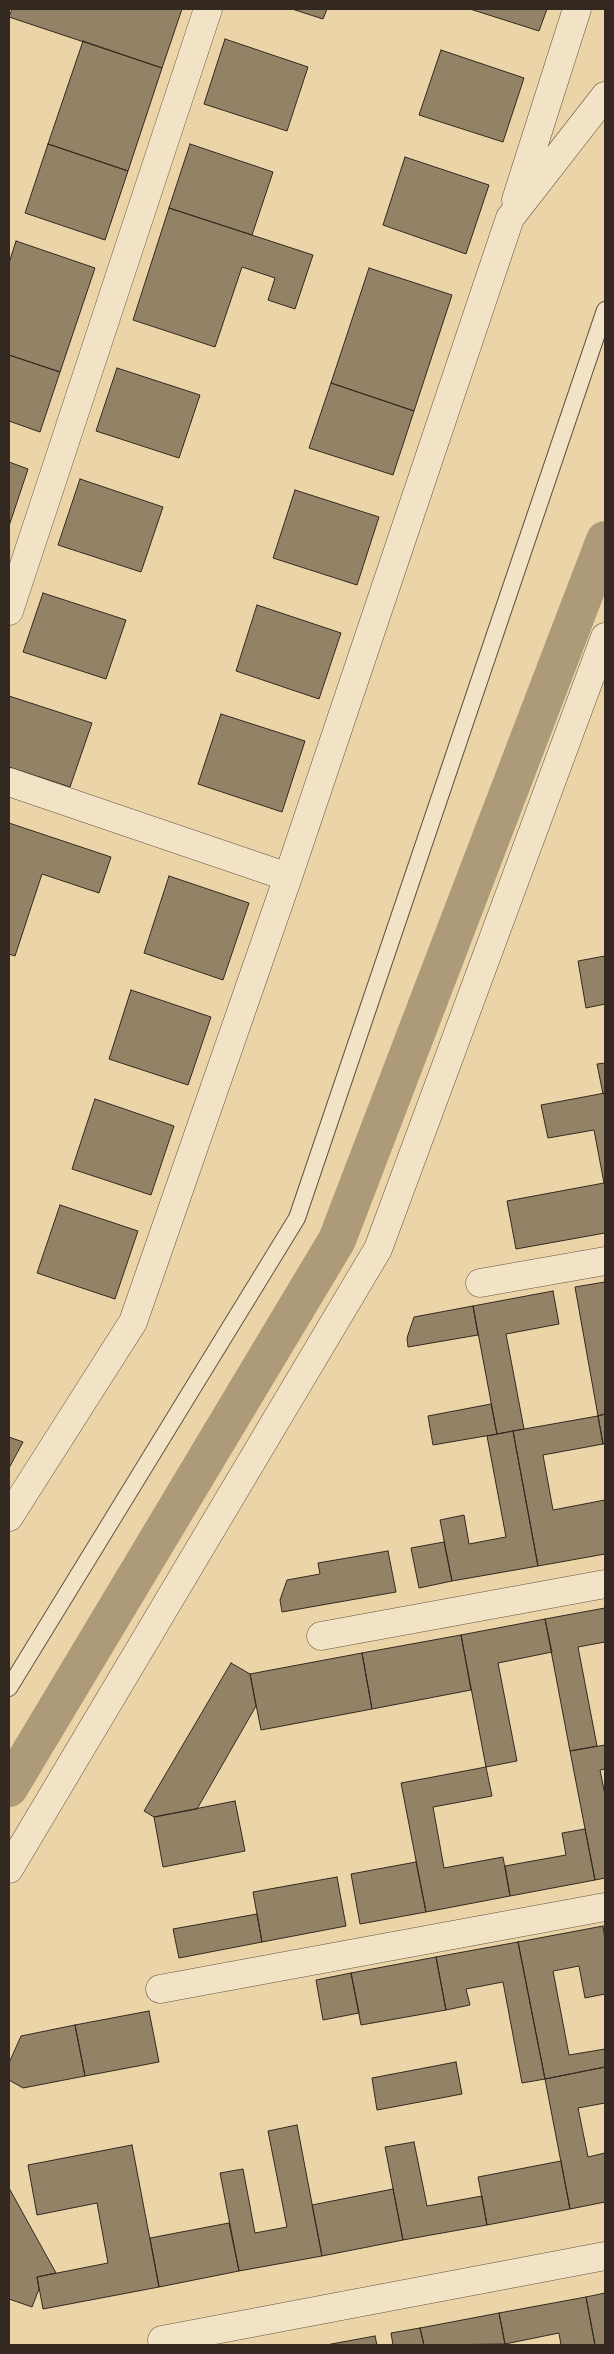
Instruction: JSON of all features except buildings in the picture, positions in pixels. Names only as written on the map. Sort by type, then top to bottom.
[{"type":"street","points":[[9,611],[208,9]]},
{"type":"street","points":[[9,1517],[133,1322],[288,877],[510,218],[577,9]]},
{"type":"street","points":[[510,218],[605,96]]},
{"type":"street","points":[[9,1868],[378,1249],[605,636]]},
{"type":"street","points":[[9,782],[288,877]]},
{"type":"street","points":[[480,1283],[605,1261]]},
{"type":"street","points":[[321,1636],[605,1584]]},
{"type":"street","points":[[160,1989],[605,1907]]},
{"type":"street","points":[[162,2340],[605,2256]]},
{"type":"lane","points":[[9,1688],[297,1218],[605,310]]},
{"type":"waterway","points":[[9,1788],[337,1240],[605,540]]}]
